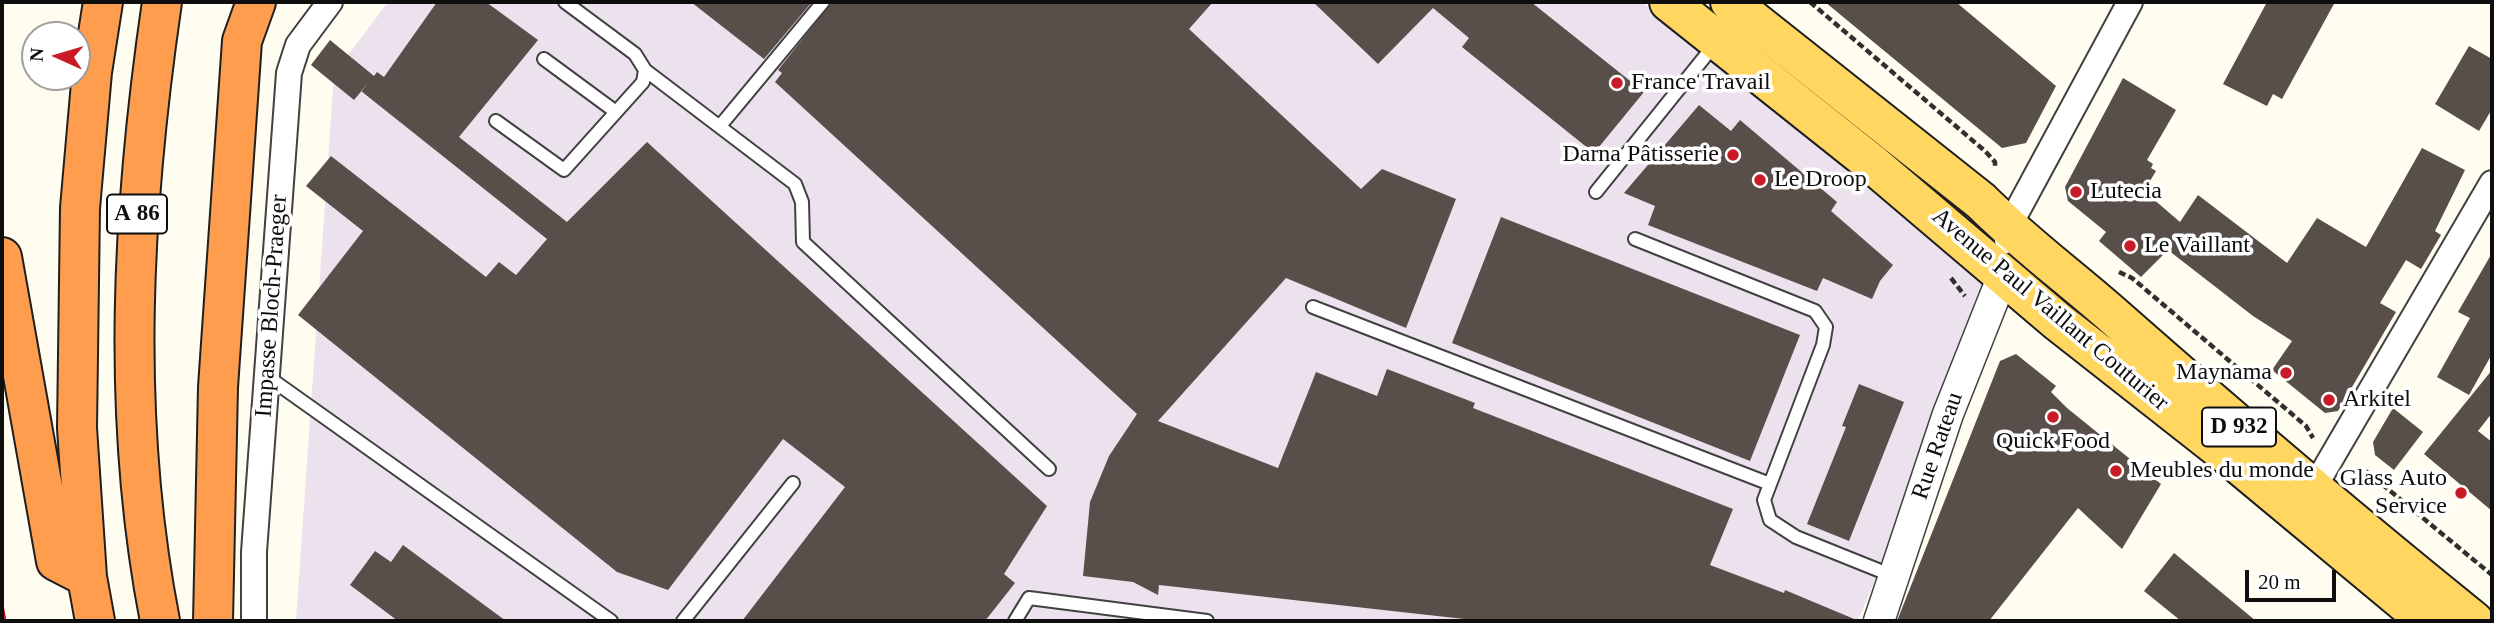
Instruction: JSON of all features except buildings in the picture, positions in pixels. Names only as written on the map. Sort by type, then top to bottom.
[{"type":"highway","name":"A 86","points":[[95,621],[88,577],[77,428],[79,208],[92,72],[103,2]]},
{"type":"highway","name":"A 86","points":[[160,621],[151,578],[135,428],[133,337],[137,215],[150,77],[162,2]]},
{"type":"highway","points":[[213,621],[218,387],[232,180],[242,41],[256,2]]},
{"type":"highway","points":[[2,257],[56,561],[88,577]]},
{"type":"main road","name":"Avenue Paul Vaillant Couturier","points":[[1669,2],[2004,273],[2057,321],[2225,453],[2427,621]]},
{"type":"main road","name":"Avenue Paul Vaillant Couturier","points":[[1730,2],[1981,201],[2008,228],[2083,289],[2312,491],[2473,621]]},
{"type":"street","name":"Impasse Bloch-Praeger","points":[[254,621],[254,552],[289,73],[298,45],[330,2]]},
{"type":"street","points":[[2004,273],[2008,228],[2130,2]]},
{"type":"street","points":[[2312,491],[2492,183]]},
{"type":"street","name":"Rue Rateau","points":[[1879,621],[1948,414],[2004,273]]},
{"type":"lane","points":[[565,2],[635,54],[645,69],[795,184],[802,202],[803,242],[1049,469]]},
{"type":"lane","points":[[720,126],[823,2]]},
{"type":"lane","points":[[1596,192],[1718,41]]},
{"type":"lane","points":[[544,60],[616,112]]},
{"type":"lane","points":[[496,121],[564,170],[643,82],[645,69]]},
{"type":"lane","points":[[1635,239],[1815,311],[1826,327],[1823,345],[1764,500],[1770,520],[1796,537],[1893,576]]},
{"type":"lane","points":[[1313,307],[1770,484]]},
{"type":"lane","points":[[268,377],[611,621]]},
{"type":"lane","points":[[683,621],[793,484]]},
{"type":"lane","points":[[1015,621],[1029,598],[1207,621]]},
{"type":"path","points":[[1810,2],[1985,151]]},
{"type":"path","points":[[2113,269],[2132,278],[2306,426],[2320,450],[2331,458],[2366,471],[2492,575]]},
{"type":"shaded area","points":[[388,2],[1642,2],[1998,283],[1858,621],[296,621],[334,74]]},
{"type":"railway","points":[[2,610],[4,621]]},
{"type":"place","name":"France Travail","points":[[1617,83]]},
{"type":"place","name":"Darna Pâtisserie","points":[[1733,155]]},
{"type":"place","name":"Le Droop","points":[[1760,180]]},
{"type":"place","name":"Lutecia","points":[[2076,192]]},
{"type":"place","name":"Le Vaillant","points":[[2130,246]]},
{"type":"place","name":"Maynama","points":[[2286,373]]},
{"type":"place","name":"Arkitel","points":[[2329,400]]},
{"type":"place","name":"Quick Food","points":[[2053,417]]},
{"type":"place","name":"Meubles du monde","points":[[2116,471]]},
{"type":"place","name":"Glass Auto Service","points":[[2461,493]]}]
